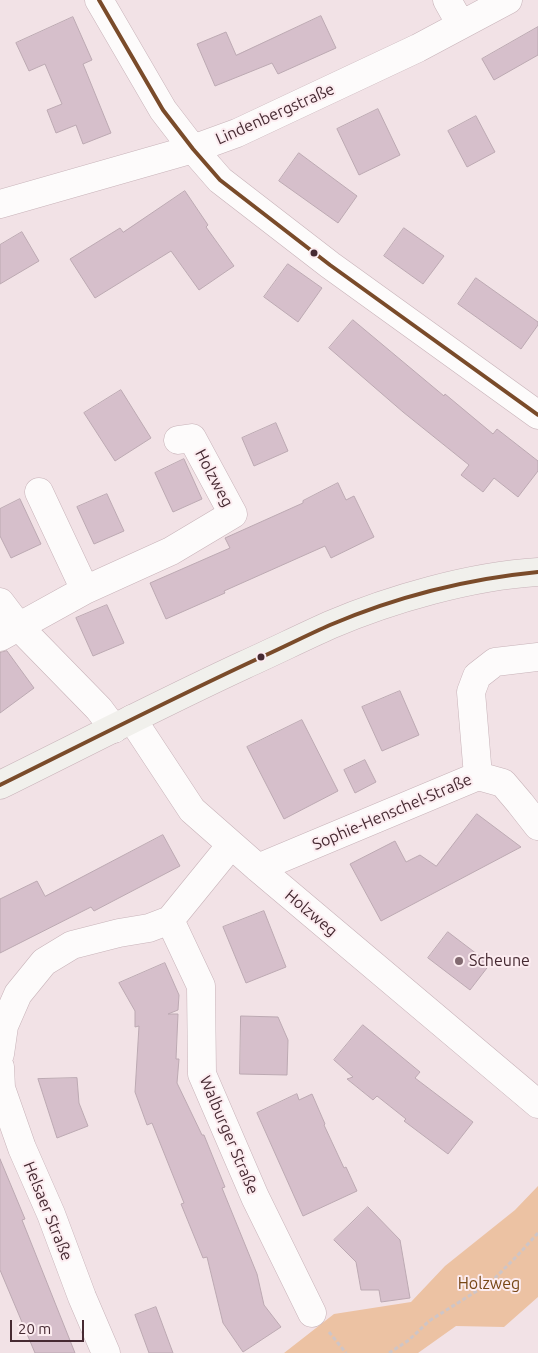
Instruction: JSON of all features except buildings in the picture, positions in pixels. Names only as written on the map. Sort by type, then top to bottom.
[{"type":"main road","points":[[0,785],[194,689],[331,625],[417,594],[495,577],[538,572]]},
{"type":"street","points":[[98,0],[164,110],[193,149],[220,180],[330,265],[538,415]]},
{"type":"street","points":[[447,0],[461,25]]},
{"type":"street","name":"Lindenbergstraße","points":[[0,204],[193,149],[237,134],[418,48],[508,0]]},
{"type":"street","name":"Holzweg","points":[[9,632],[85,590],[171,551],[233,514],[192,438],[178,440]]},
{"type":"street","points":[[39,492],[85,590]]},
{"type":"street","name":"Holzweg","points":[[0,602],[9,632],[99,709],[123,724],[192,810],[538,1104]]},
{"type":"street","points":[[478,776],[471,692],[477,676],[495,662],[538,657]]},
{"type":"street","name":"Sophie-Henschel-Straße","points":[[258,868],[478,776],[503,783],[538,826]]},
{"type":"street","points":[[0,1054],[4,1026],[18,994],[44,962],[72,945],[118,933],[149,928],[170,920],[231,845]]},
{"type":"street","name":"Walburger Straße","points":[[170,920],[200,986],[202,1074],[255,1197],[312,1313]]},
{"type":"street","name":"Helsaer Straße","points":[[0,1067],[1,1088],[22,1148],[51,1214],[82,1297],[106,1353]]},
{"type":"path","points":[[389,1353],[409,1340],[429,1321],[491,1282],[538,1233]]},
{"type":"green space","name":"Holzweg","points":[[538,1186],[538,1297],[504,1327],[456,1326],[418,1353],[284,1353],[334,1314],[411,1302],[445,1266],[515,1210]]},
{"type":"transit line","points":[[99,0],[163,110],[220,180],[330,265],[538,415]]},
{"type":"transit line","points":[[0,785],[223,675],[355,615],[406,598],[458,584],[538,572]]},
{"type":"place","name":"Scheune","points":[[459,961]]}]
